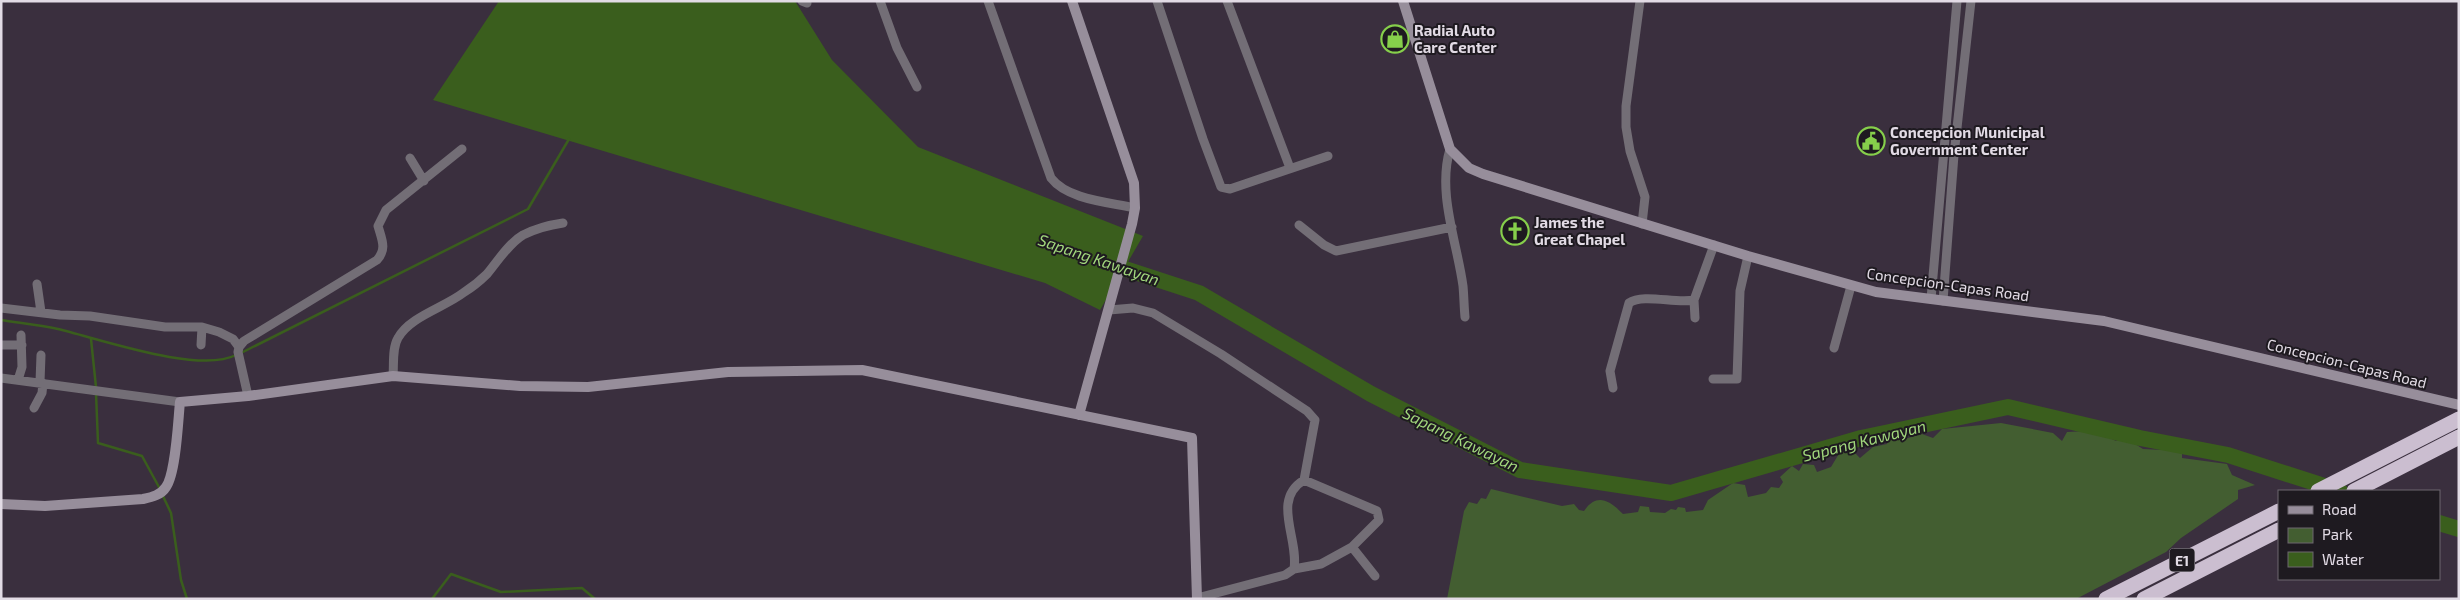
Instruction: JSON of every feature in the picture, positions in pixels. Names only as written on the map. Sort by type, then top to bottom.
[{"type":"highway","points":[[2320,490],[2408,446],[2458,415]]},
{"type":"highway","points":[[2356,490],[2459,437]]},
{"type":"highway","name":"E1","points":[[2106,599],[2278,511]]},
{"type":"highway","name":"E1","points":[[2144,599],[2276,531]]},
{"type":"street","points":[[880,1],[897,48],[916,87]]},
{"type":"street","points":[[988,1],[1051,178],[1055,184],[1078,195],[1135,208]]},
{"type":"street","points":[[1072,1],[1134,184],[1135,208],[1079,415]]},
{"type":"street","points":[[1158,1],[1203,139],[1221,187],[1230,189],[1328,156]]},
{"type":"street","points":[[1227,1],[1290,168]]},
{"type":"street","points":[[1403,1],[1450,149],[1446,164],[1452,227],[1463,286],[1465,317]]},
{"type":"street","points":[[1640,1],[1626,106],[1626,127],[1630,151],[1645,197],[1642,224]]},
{"type":"street","points":[[1931,299],[1957,1]]},
{"type":"street","points":[[1943,301],[1954,155],[1971,1]]},
{"type":"street","name":"Concepcion-Capas Road","points":[[1450,149],[1469,168],[1484,174],[1642,224],[1852,286],[1876,292],[2104,320],[2458,415]]},
{"type":"street","points":[[248,396],[238,352],[239,346],[267,325],[377,260],[383,253],[384,245],[378,226],[386,210],[462,150]]},
{"type":"street","points":[[410,158],[424,181]]},
{"type":"street","points":[[393,376],[396,344],[398,338],[405,330],[430,310],[462,294],[485,276],[515,241],[523,235],[547,226],[563,223]]},
{"type":"street","points":[[1299,225],[1324,245],[1336,251],[1452,227]]},
{"type":"street","points":[[1695,318],[1694,300],[1714,245]]},
{"type":"street","points":[[1713,379],[1737,379],[1740,291],[1748,256]]},
{"type":"street","points":[[37,284],[41,312]]},
{"type":"street","points":[[1834,348],[1852,286]]},
{"type":"street","points":[[1613,388],[1610,371],[1629,303],[1641,299],[1694,300]]},
{"type":"street","points":[[1110,305],[1153,313],[1221,354],[1307,411],[1315,420],[1304,480],[1292,490],[1286,506],[1296,556],[1294,569]]},
{"type":"street","points":[[1,308],[90,316],[165,327],[202,327],[233,339],[239,346]]},
{"type":"street","points":[[202,327],[202,345]]},
{"type":"street","points":[[18,380],[22,367],[21,335]]},
{"type":"street","points":[[1,345],[22,345]]},
{"type":"street","points":[[34,408],[42,393],[41,355]]},
{"type":"street","points":[[1,378],[180,402],[248,396],[393,376],[520,386],[588,387],[728,372],[862,370],[1192,438],[1197,599],[1285,574],[1294,569],[1321,564],[1352,547],[1379,520],[1377,511],[1304,480]]},
{"type":"street","points":[[1,504],[54,505],[143,499],[158,496],[166,487],[172,475],[180,402]]},
{"type":"street","points":[[1352,547],[1376,576]]},
{"type":"green space","points":[[2001,423],[2053,433],[2062,441],[2067,432],[2089,431],[2101,436],[2104,433],[2109,434],[2110,438],[2116,441],[2124,437],[2143,449],[2182,451],[2182,458],[2227,464],[2232,475],[2255,485],[2238,490],[2238,499],[2181,538],[2166,552],[2076,599],[1447,599],[1464,511],[1469,502],[1477,504],[1481,498],[1486,499],[1491,489],[1562,506],[1574,504],[1579,510],[1584,511],[1589,505],[1599,500],[1608,502],[1623,514],[1638,512],[1640,506],[1649,507],[1650,512],[1665,513],[1671,509],[1676,510],[1678,507],[1685,508],[1686,512],[1703,510],[1708,500],[1733,483],[1745,485],[1748,497],[1766,493],[1771,487],[1779,488],[1783,482],[1780,477],[1792,466],[1799,471],[1803,464],[1814,465],[1817,472],[1831,467],[1843,447],[1847,445],[1860,458],[1873,447],[1887,444],[1889,436],[1897,434],[1901,440],[1922,434],[1933,438],[1942,429]]},
{"type":"water","points":[[499,1],[795,1],[832,60],[918,147],[1143,236],[1100,310],[1045,283],[433,100]]},
{"type":"waterway","points":[[241,353],[528,209],[569,139]]},
{"type":"waterway","name":"Sapang Kawayan","points":[[1104,262],[1199,293],[1371,394],[1520,470],[1671,493],[1861,438],[2008,407],[2140,438],[2228,455],[2337,490]]},
{"type":"waterway","points":[[1,320],[58,329],[123,347],[174,358],[219,360],[236,355]]},
{"type":"waterway","points":[[91,339],[96,387]]},
{"type":"waterway","points":[[96,393],[98,443],[142,456],[160,489]]},
{"type":"waterway","points":[[162,494],[171,513],[181,580],[187,599]]},
{"type":"waterway","name":"Sapang Kawayan","points":[[2440,523],[2459,529]]},
{"type":"waterway","points":[[432,599],[451,574],[501,592],[582,588],[595,599]]},
{"type":"place","name":"Radial Auto Care Center","points":[[1395,39]]},
{"type":"place","name":"Concepcion Municipal Government Center","points":[[1871,141]]},
{"type":"place","name":"James the Great Chapel","points":[[1515,231]]}]
